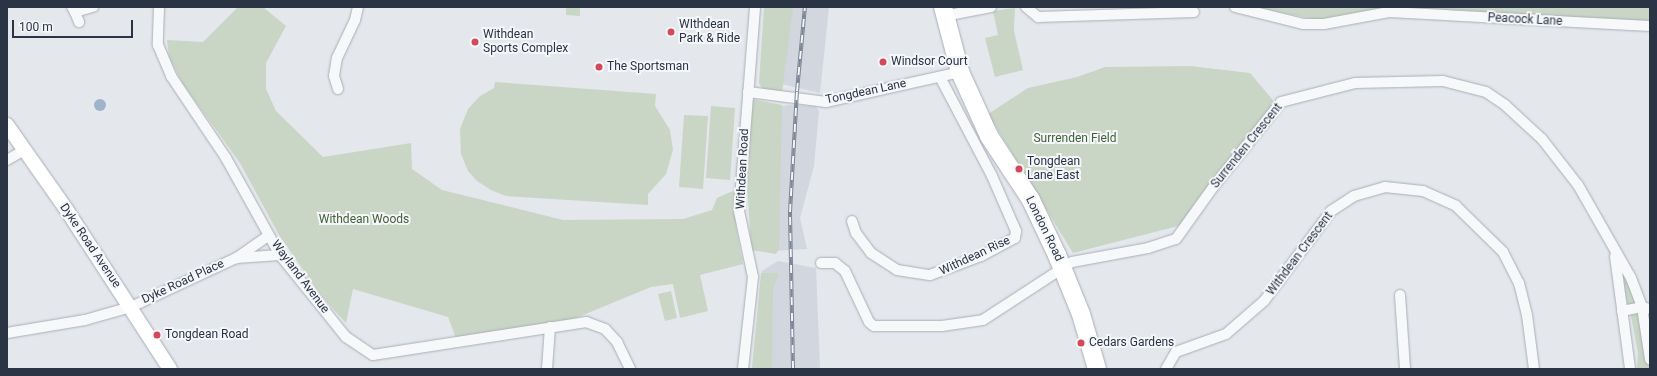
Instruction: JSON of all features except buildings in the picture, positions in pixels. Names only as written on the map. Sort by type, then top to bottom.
[{"type":"highway","name":"London Road","points":[[944,11],[960,72],[989,136],[1031,200],[1062,266],[1090,339],[1097,369]]},
{"type":"street","points":[[79,22],[73,10],[93,7]]},
{"type":"street","name":"Wayland Avenue","points":[[159,7],[158,45],[171,76],[226,158],[268,236],[280,254],[346,337],[373,355],[550,327]]},
{"type":"street","points":[[338,89],[334,76],[337,58],[355,20],[358,7]]},
{"type":"street","points":[[748,90],[755,7]]},
{"type":"street","points":[[944,11],[991,7]]},
{"type":"street","points":[[1026,7],[1038,17],[1194,12]]},
{"type":"street","name":"Peacock Lane","points":[[1235,7],[1303,24],[1324,24],[1388,12],[1650,26]]},
{"type":"street","name":"Tongdean Lane","points":[[748,90],[826,102],[960,72]]},
{"type":"street","name":"Withdean Rise","points":[[852,221],[856,233],[872,253],[897,270],[930,275],[985,254],[1015,238],[1016,231],[992,176],[940,77]]},
{"type":"street","name":"Surrenden Crescent","points":[[1062,266],[1176,239],[1214,186],[1281,102],[1354,83],[1443,81],[1486,92],[1542,139],[1578,185],[1615,254],[1631,278],[1646,308],[1650,359]]},
{"type":"street","name":"Withdean Road","points":[[743,369],[753,277],[739,211],[748,90]]},
{"type":"street","name":"Dyke Road Avenue","points":[[7,125],[131,307],[170,369]]},
{"type":"street","points":[[7,160],[24,150]]},
{"type":"street","name":"Withdean Crescent","points":[[1166,369],[1176,352],[1226,334],[1264,301],[1331,211],[1354,196],[1385,187],[1423,191],[1456,206],[1503,252],[1519,284],[1527,315],[1534,369]]},
{"type":"street","points":[[236,258],[268,236]]},
{"type":"street","points":[[236,258],[280,254]]},
{"type":"street","name":"Surrenden Crescent","points":[[1615,254],[1630,369]]},
{"type":"street","name":"Dyke Road Place","points":[[131,307],[236,258]]},
{"type":"street","points":[[821,263],[835,263],[845,271],[869,322],[877,327],[942,326],[983,320],[1062,266]]},
{"type":"street","points":[[1400,295],[1405,369]]},
{"type":"street","points":[[7,333],[85,320],[131,307]]},
{"type":"street","points":[[1622,311],[1646,308]]},
{"type":"street","points":[[547,369],[550,327],[586,322],[605,329],[617,342],[630,369]]},
{"type":"shaded area","points":[[786,7],[829,7],[820,93],[777,83]]},
{"type":"shaded area","points":[[788,105],[815,106],[819,111],[814,166],[800,218],[807,249],[775,251],[779,107]]},
{"type":"shaded area","points":[[778,261],[816,268],[820,369],[752,369],[762,271]]},
{"type":"green space","name":"Withdean Woods","points":[[238,7],[263,7],[286,26],[266,63],[266,89],[276,111],[323,157],[411,143],[412,169],[442,190],[563,220],[683,219],[712,210],[717,198],[735,190],[736,227],[743,264],[700,275],[708,311],[680,318],[673,284],[651,287],[571,320],[456,338],[448,317],[353,289],[346,323],[322,297],[279,235],[240,163],[183,84],[169,57],[167,40],[203,42]]},
{"type":"green space","points":[[566,7],[580,7],[580,16],[566,15]]},
{"type":"green space","points":[[764,7],[793,7],[782,93],[764,91],[759,83]]},
{"type":"green space","points":[[1254,7],[1650,7],[1650,24],[1401,10],[1323,21]]},
{"type":"green space","points":[[1015,8],[1014,31],[1023,70],[995,77],[985,38],[998,35],[993,11]]},
{"type":"green space","name":"Surrenden Field","points":[[1190,66],[1250,73],[1277,105],[1182,225],[1073,253],[988,114],[1028,88],[1077,77],[1105,67]]},
{"type":"green space","points":[[495,82],[656,94],[655,106],[670,130],[673,150],[666,174],[648,194],[648,205],[506,196],[491,190],[477,181],[468,171],[461,154],[460,129],[468,109],[480,96],[494,88]]},
{"type":"green space","points":[[751,99],[782,105],[779,249],[776,254],[751,250],[747,180]]},
{"type":"green space","points":[[711,106],[735,108],[730,180],[706,178]]},
{"type":"green space","points":[[684,115],[708,116],[703,189],[679,187]]},
{"type":"green space","points":[[1615,254],[1641,308],[1650,369],[1637,369],[1638,353],[1631,316]]},
{"type":"green space","points":[[761,273],[779,273],[773,290],[772,369],[752,369]]},
{"type":"green space","points":[[671,291],[677,318],[665,321],[658,294]]},
{"type":"water","points":[[98,99],[102,99],[106,105],[102,111],[98,111],[94,107],[94,103]]},
{"type":"railway","points":[[793,369],[790,212],[797,91],[805,7]]},
{"type":"place","name":"WIthdean Park & Ride","points":[[671,32]]},
{"type":"place","name":"Withdean Sports Complex","points":[[475,42]]},
{"type":"place","name":"Windsor Court","points":[[883,62]]},
{"type":"place","name":"The Sportsman","points":[[599,67]]},
{"type":"place","name":"Tongdean Lane East","points":[[1019,169]]},
{"type":"place","name":"Tongdean Road","points":[[157,335]]},
{"type":"place","name":"Cedars Gardens","points":[[1081,343]]}]
